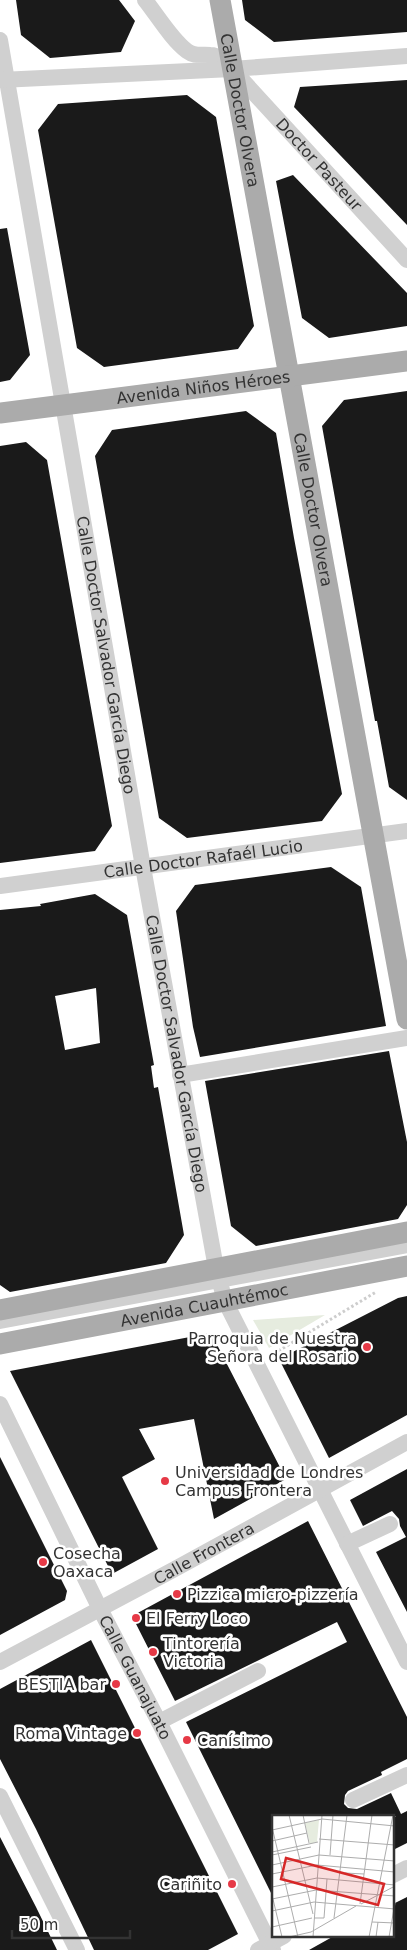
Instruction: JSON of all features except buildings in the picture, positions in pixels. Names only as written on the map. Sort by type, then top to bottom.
[{"type":"main road","name":"Calle Doctor Olvera","points":[[220,0],[407,1016]]},
{"type":"main road","name":"Avenida Niños Héroes","points":[[0,412],[407,361]]},
{"type":"main road","name":"Avenida Cuauhtémoc","points":[[0,1344],[407,1232]]},
{"type":"main road","name":"Avenida Cuauhtémoc","points":[[0,1310],[220,1284],[407,1266]]},
{"type":"street","name":"Doctor Pasteur","points":[[145,0],[179,44],[188,52],[196,56],[212,55],[223,59],[407,260]]},
{"type":"street","name":"Calle Doctor Salvador García Diego","points":[[0,40],[4,80],[63,404],[143,867],[220,1284],[257,1364],[347,1544],[401,1636],[407,1662]]},
{"type":"street","points":[[4,80],[232,69],[407,56]]},
{"type":"street","name":"Calle Doctor Rafaél Lucio","points":[[0,886],[407,831]]},
{"type":"street","points":[[180,1075],[407,1038]]},
{"type":"street","points":[[0,1321],[220,1284],[407,1245]]},
{"type":"street","name":"Calle Guanajuato","points":[[0,1404],[100,1609],[271,1945]]},
{"type":"street","name":"Calle Frontera","points":[[0,1662],[407,1442]]},
{"type":"street","points":[[347,1544],[390,1524]]},
{"type":"street","points":[[159,1722],[258,1670]]},
{"type":"street","points":[[353,1800],[407,1775]]},
{"type":"street","points":[[0,1796],[77,1950]]},
{"type":"street","points":[[394,1874],[407,1868]]},
{"type":"path","points":[[257,1364],[382,1288]]},
{"type":"shaded area","points":[[325,1315],[269,1348],[253,1320]]},
{"type":"place","name":"Parroquia de Nuestra Señora del Rosario","points":[[367,1347]]},
{"type":"place","name":"Universidad de Londres Campus Frontera","points":[[165,1481]]},
{"type":"place","name":"Cosecha Oaxaca","points":[[43,1562]]},
{"type":"place","name":"Pizzica micro-pizzería","points":[[177,1594]]},
{"type":"place","name":"El Ferry Loco","points":[[136,1618]]},
{"type":"place","name":"Tintorería Victoria","points":[[153,1652]]},
{"type":"place","name":"BESTIA bar","points":[[116,1684]]},
{"type":"place","name":"Roma Vintage","points":[[137,1733]]},
{"type":"place","name":"Canísimo","points":[[187,1740]]},
{"type":"place","name":"Cariñito","points":[[232,1884]]}]
